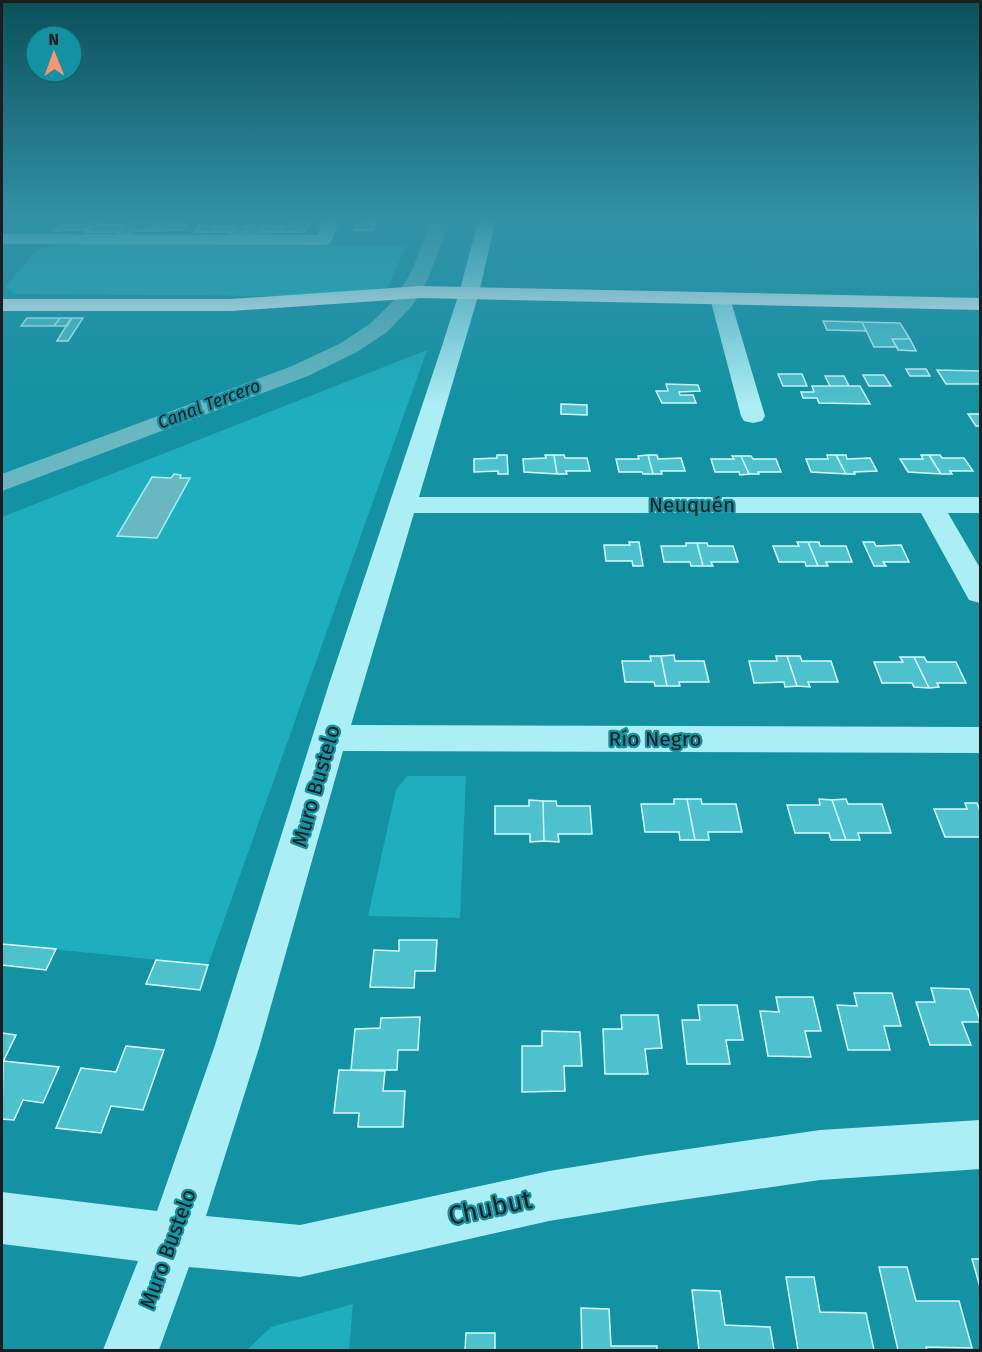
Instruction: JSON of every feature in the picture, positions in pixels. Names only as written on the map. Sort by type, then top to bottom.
[{"type":"main road","points":[[2,304],[231,305],[410,292],[981,304]]},
{"type":"street","name":"Muro Bustelo","points":[[131,1350],[174,1239],[262,970],[330,738],[472,281]]},
{"type":"street","points":[[720,298],[753,416]]},
{"type":"street","name":"Neuquén","points":[[403,505],[981,505]]},
{"type":"street","points":[[930,505],[981,593]]},
{"type":"street","name":"Río Negro","points":[[330,738],[981,740]]},
{"type":"street","name":"Chubut","points":[[2,1218],[174,1239],[300,1251],[506,1205],[646,1180],[820,1155],[981,1145]]},
{"type":"shaded area","points":[[10,281],[391,281],[388,287],[383,289],[279,296],[16,294],[5,287]]},
{"type":"shaded area","points":[[427,350],[208,965],[2,944],[2,517]]},
{"type":"shaded area","points":[[174,474],[181,475],[180,478],[190,478],[157,538],[117,536],[152,477],[171,478]]},
{"type":"shaded area","points":[[407,776],[466,776],[460,918],[368,916],[396,790]]},
{"type":"shaded area","points":[[353,1304],[349,1350],[247,1350],[271,1327]]},
{"type":"building","points":[[27,318],[60,318],[54,326],[21,326]]},
{"type":"building","points":[[60,318],[72,318],[67,326],[54,326]]},
{"type":"building","points":[[71,318],[83,318],[68,341],[57,341]]},
{"type":"building","points":[[823,321],[862,322],[866,331],[827,330]]},
{"type":"building","points":[[862,322],[900,323],[910,339],[892,339],[897,347],[874,347]]},
{"type":"building","points":[[892,339],[910,339],[916,351],[898,350]]},
{"type":"building","points":[[906,369],[926,369],[930,376],[910,376]]},
{"type":"building","points":[[937,370],[980,371],[980,384],[946,384]]},
{"type":"building","points":[[778,374],[802,374],[807,386],[783,386]]},
{"type":"building","points":[[863,375],[884,375],[891,386],[869,386]]},
{"type":"building","points":[[825,376],[844,376],[849,386],[830,386]]},
{"type":"building","points":[[666,384],[698,385],[700,391],[679,392],[680,395],[693,395],[696,403],[662,403],[656,391],[668,391]]},
{"type":"building","points":[[812,386],[860,386],[870,404],[819,403],[817,398],[803,398],[801,392],[814,392]]},
{"type":"building","points":[[561,404],[587,405],[587,415],[561,414]]},
{"type":"building","points":[[968,414],[980,414],[980,426],[976,426]]},
{"type":"building","points":[[497,455],[507,455],[508,474],[498,474],[498,471],[474,472],[474,459],[497,458]]},
{"type":"building","points":[[545,455],[554,455],[557,474],[524,472],[523,459],[546,458]]},
{"type":"building","points":[[554,455],[564,455],[565,458],[587,458],[590,471],[566,471],[567,474],[557,474]]},
{"type":"building","points":[[648,455],[653,474],[619,472],[616,459],[639,459],[638,456]]},
{"type":"building","points":[[648,455],[657,455],[658,459],[681,458],[685,471],[661,471],[662,474],[653,474]]},
{"type":"building","points":[[827,455],[836,455],[846,474],[811,472],[806,459],[828,459]]},
{"type":"building","points":[[836,455],[846,455],[847,459],[870,458],[877,471],[846,474]]},
{"type":"building","points":[[921,455],[929,455],[941,474],[908,472],[900,459],[923,459]]},
{"type":"building","points":[[929,455],[940,455],[942,458],[964,458],[973,471],[950,471],[952,474],[941,474]]},
{"type":"building","points":[[732,456],[741,456],[749,474],[715,472],[711,459],[734,459]]},
{"type":"building","points":[[741,456],[751,456],[753,459],[776,459],[781,472],[749,474]]},
{"type":"building","points":[[629,542],[639,542],[643,566],[633,566],[632,561],[606,561],[604,545],[630,545]]},
{"type":"building","points":[[797,542],[808,542],[818,566],[806,566],[805,562],[779,562],[773,546],[799,546]]},
{"type":"building","points":[[808,542],[819,542],[820,546],[846,546],[852,562],[826,562],[828,566],[818,566]]},
{"type":"building","points":[[863,542],[874,542],[876,546],[901,545],[909,562],[883,562],[886,566],[874,566]]},
{"type":"building","points":[[686,543],[697,543],[703,566],[691,566],[690,562],[664,562],[661,546],[686,546]]},
{"type":"building","points":[[697,543],[707,543],[708,546],[733,546],[738,562],[711,562],[713,566],[703,566]]},
{"type":"building","points":[[674,655],[675,661],[704,661],[709,682],[679,682],[680,686],[667,686],[661,656]]},
{"type":"building","points":[[650,656],[661,656],[667,686],[655,686],[654,682],[625,682],[622,661],[651,661]]},
{"type":"building","points":[[776,656],[787,656],[797,686],[785,687],[784,682],[754,683],[749,661],[777,661]]},
{"type":"building","points":[[787,656],[800,656],[802,661],[831,661],[838,682],[808,682],[810,687],[797,686]]},
{"type":"building","points":[[900,657],[914,657],[929,688],[914,687],[912,683],[882,683],[874,662],[903,662]]},
{"type":"building","points":[[914,657],[924,657],[927,662],[956,662],[966,683],[937,683],[939,687],[929,688]]},
{"type":"building","points":[[674,799],[687,799],[695,840],[680,840],[679,832],[645,832],[641,804],[674,804]]},
{"type":"building","points":[[687,799],[701,799],[702,804],[736,804],[742,832],[708,832],[709,840],[695,840]]},
{"type":"building","points":[[819,799],[832,800],[846,840],[831,840],[829,833],[795,833],[787,805],[820,805]]},
{"type":"building","points":[[846,799],[848,804],[882,804],[891,833],[858,833],[860,840],[846,840],[832,800]]},
{"type":"building","points":[[529,800],[543,801],[544,841],[530,842],[530,834],[495,834],[495,806],[529,806]]},
{"type":"building","points":[[543,801],[556,801],[557,806],[590,806],[592,834],[558,834],[559,842],[544,841]]},
{"type":"building","points":[[965,803],[977,803],[980,811],[980,837],[945,837],[934,809],[967,809]]},
{"type":"building","points":[[399,940],[437,940],[435,971],[415,971],[414,988],[370,987],[374,950],[399,951]]},
{"type":"building","points":[[2,944],[56,949],[46,970],[2,965]]},
{"type":"building","points":[[156,960],[208,965],[200,990],[146,984]]},
{"type":"building","points":[[931,988],[969,989],[980,1020],[980,1022],[962,1022],[971,1045],[930,1045],[916,1002],[935,1002]]},
{"type":"building","points":[[854,993],[892,993],[901,1026],[884,1026],[890,1050],[848,1050],[837,1005],[857,1006]]},
{"type":"building","points":[[776,997],[813,997],[821,1031],[805,1031],[811,1057],[768,1056],[760,1011],[779,1012]]},
{"type":"building","points":[[698,1005],[737,1005],[743,1040],[726,1040],[730,1064],[687,1064],[682,1020],[700,1020]]},
{"type":"building","points":[[621,1015],[658,1015],[662,1048],[645,1049],[648,1074],[605,1074],[603,1029],[622,1029]]},
{"type":"building","points":[[420,1017],[418,1050],[398,1050],[397,1070],[351,1070],[355,1029],[380,1028],[381,1018]]},
{"type":"building","points":[[542,1031],[580,1032],[582,1066],[564,1066],[565,1091],[522,1092],[522,1046],[542,1046]]},
{"type":"building","points":[[2,1033],[16,1035],[2,1064]]},
{"type":"building","points":[[126,1046],[164,1050],[143,1110],[111,1106],[101,1133],[56,1128],[81,1068],[116,1072]]},
{"type":"building","points":[[3,1061],[59,1067],[43,1103],[23,1100],[14,1120],[2,1119]]},
{"type":"building","points":[[339,1070],[385,1071],[383,1091],[405,1091],[403,1127],[358,1127],[359,1113],[334,1113]]},
{"type":"building","points":[[972,1259],[980,1259],[980,1287]]},
{"type":"building","points":[[879,1267],[907,1267],[916,1301],[959,1301],[972,1348],[926,1347],[927,1350],[898,1350]]},
{"type":"building","points":[[786,1277],[814,1277],[820,1312],[866,1313],[874,1350],[798,1350]]},
{"type":"building","points":[[692,1290],[720,1291],[725,1325],[770,1327],[774,1350],[699,1350]]},
{"type":"building","points":[[581,1308],[609,1309],[611,1346],[657,1346],[657,1350],[582,1350]]},
{"type":"building","points":[[466,1333],[495,1333],[495,1350],[465,1350]]},
{"type":"waterway","name":"Canal Tercero","points":[[2,483],[300,371],[333,356],[364,338],[393,315],[417,281]]}]
